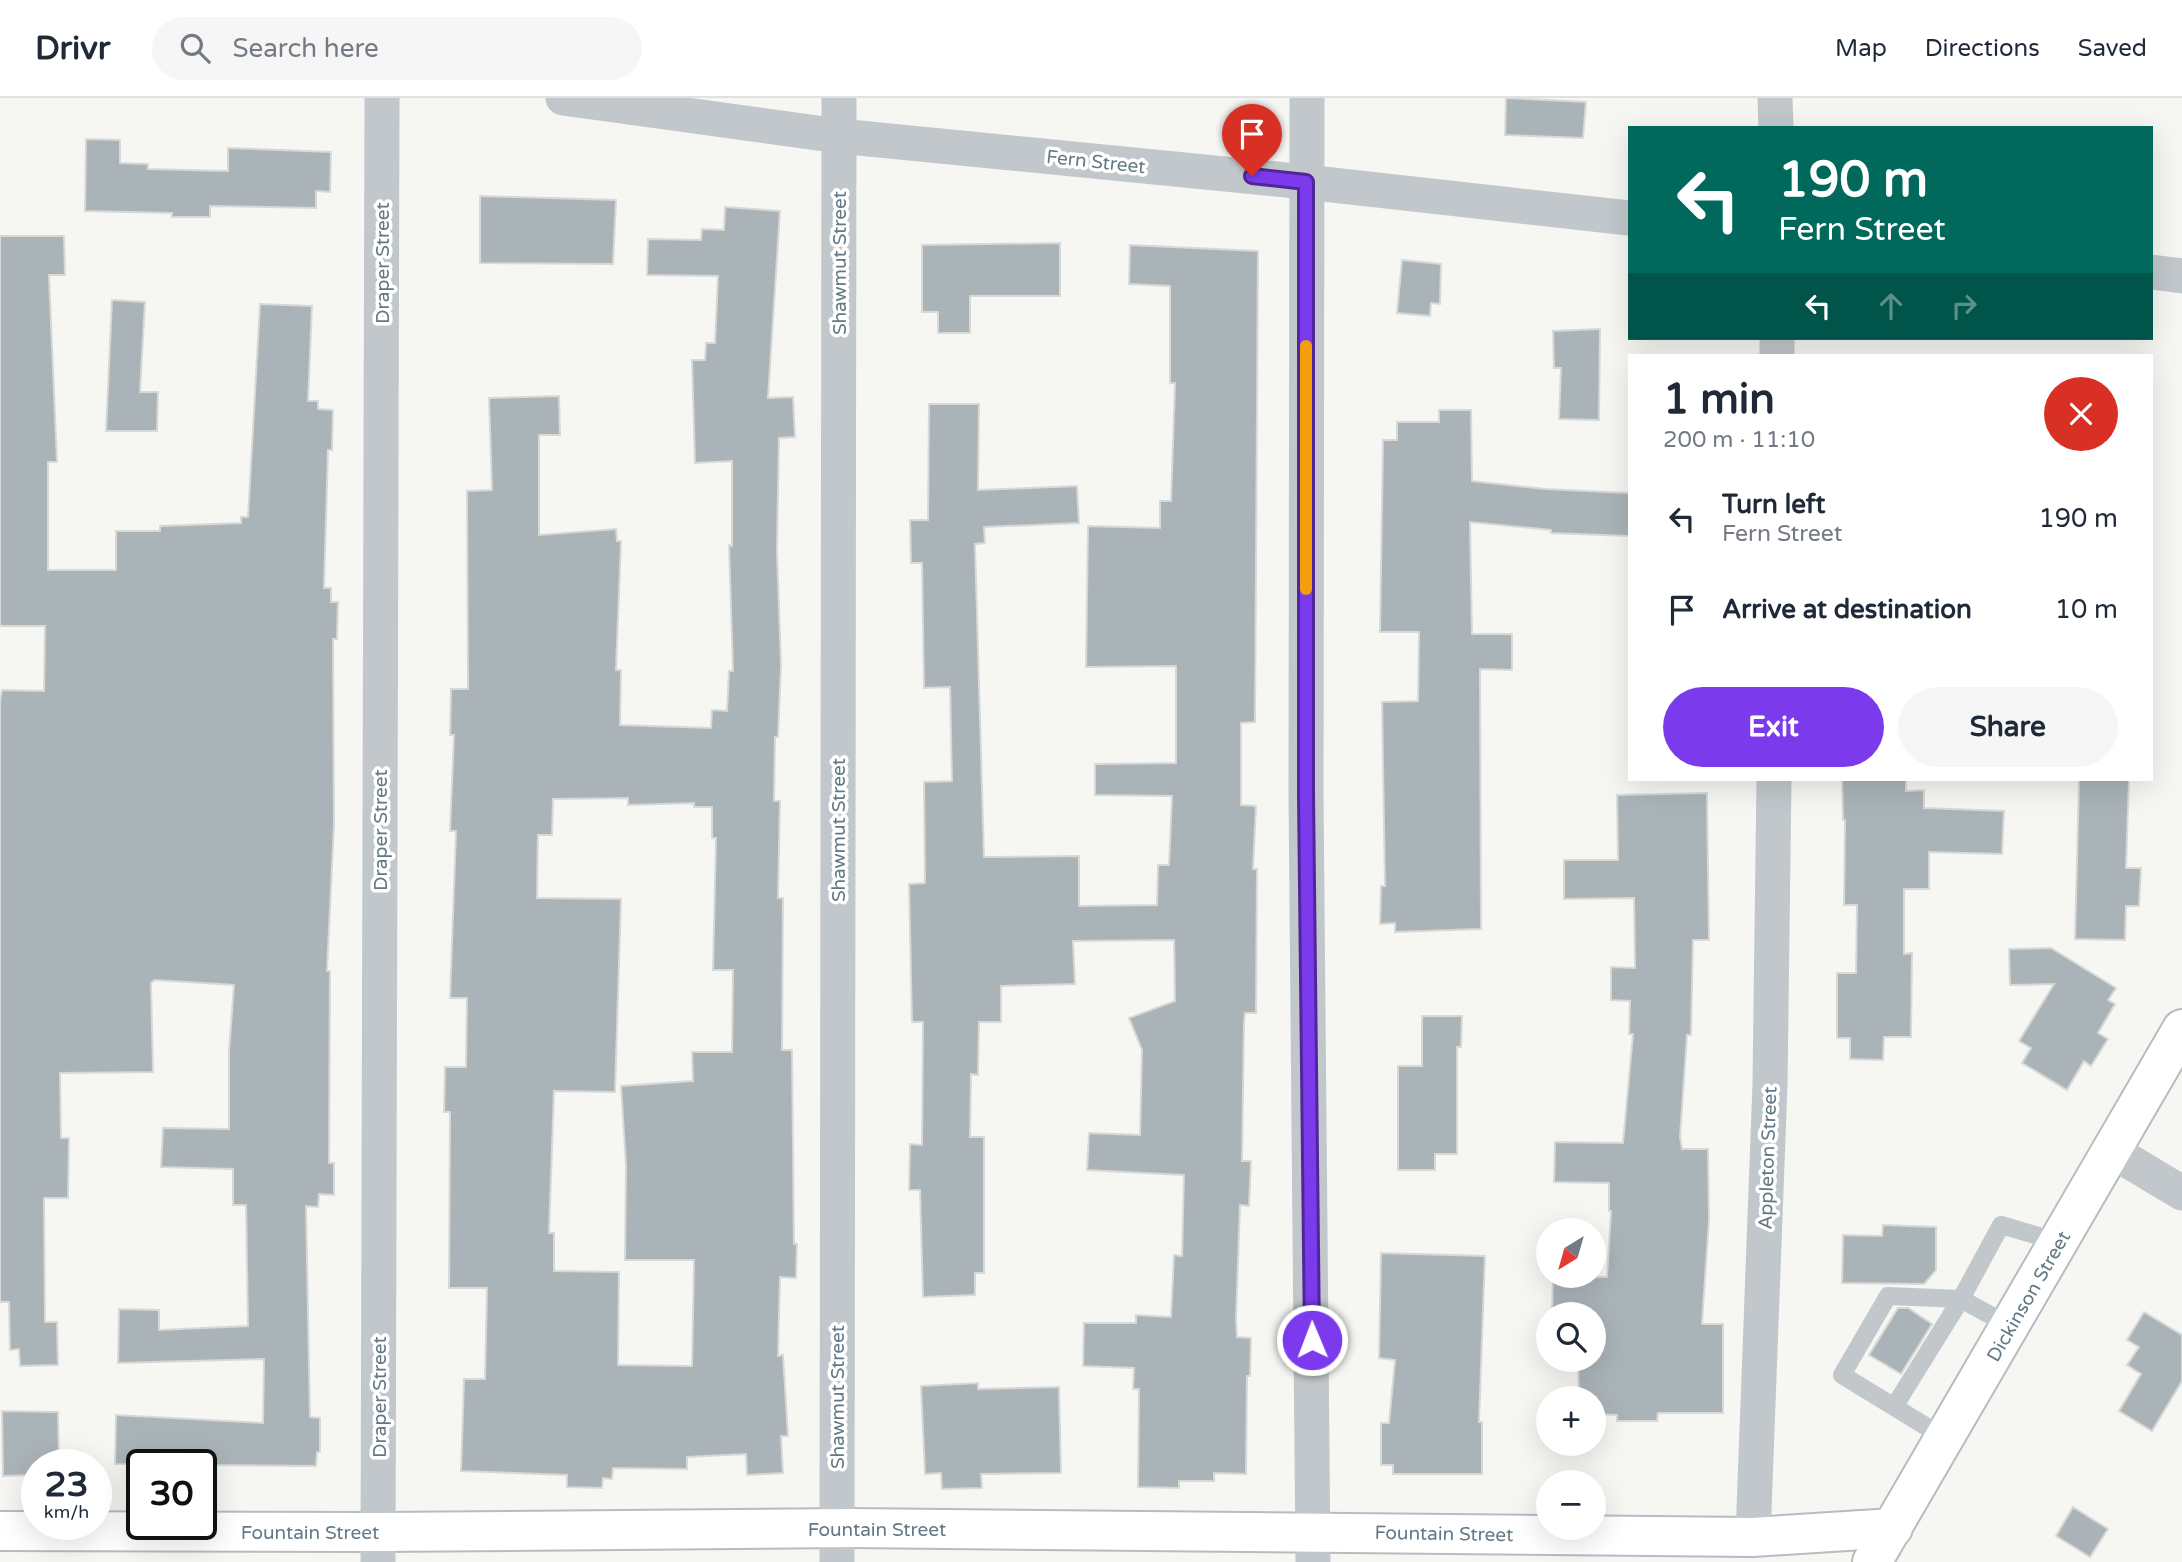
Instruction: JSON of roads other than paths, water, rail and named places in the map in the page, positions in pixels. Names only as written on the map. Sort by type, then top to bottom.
[{"type":"street","name":"Draper Street","points":[[378,1547],[382,98]]},
{"type":"street","name":"Fern Street","points":[[564,98],[839,136],[1306,182],[1628,218]]},
{"type":"street","name":"Shawmut Street","points":[[837,1545],[839,98]]},
{"type":"street","points":[[1307,98],[1306,807],[1314,1546]]},
{"type":"street","points":[[1775,98],[1776,126]]},
{"type":"street","points":[[2153,272],[2182,276]]},
{"type":"street","name":"Appleton Street","points":[[1761,1550],[1774,781]]},
{"type":"street","name":"Dickinson Street","points":[[1872,1562],[2182,1030]]},
{"type":"street","points":[[2112,1151],[2182,1193]]},
{"type":"street","name":"Fountain Street","points":[[0,1531],[378,1547],[1314,1546],[1761,1550],[1893,1528]]},
{"type":"lane","points":[[1894,1407],[1961,1299],[2001,1225],[2059,1241]]},
{"type":"lane","points":[[1945,1438],[1842,1375],[1888,1296],[1961,1299],[2010,1326]]}]
